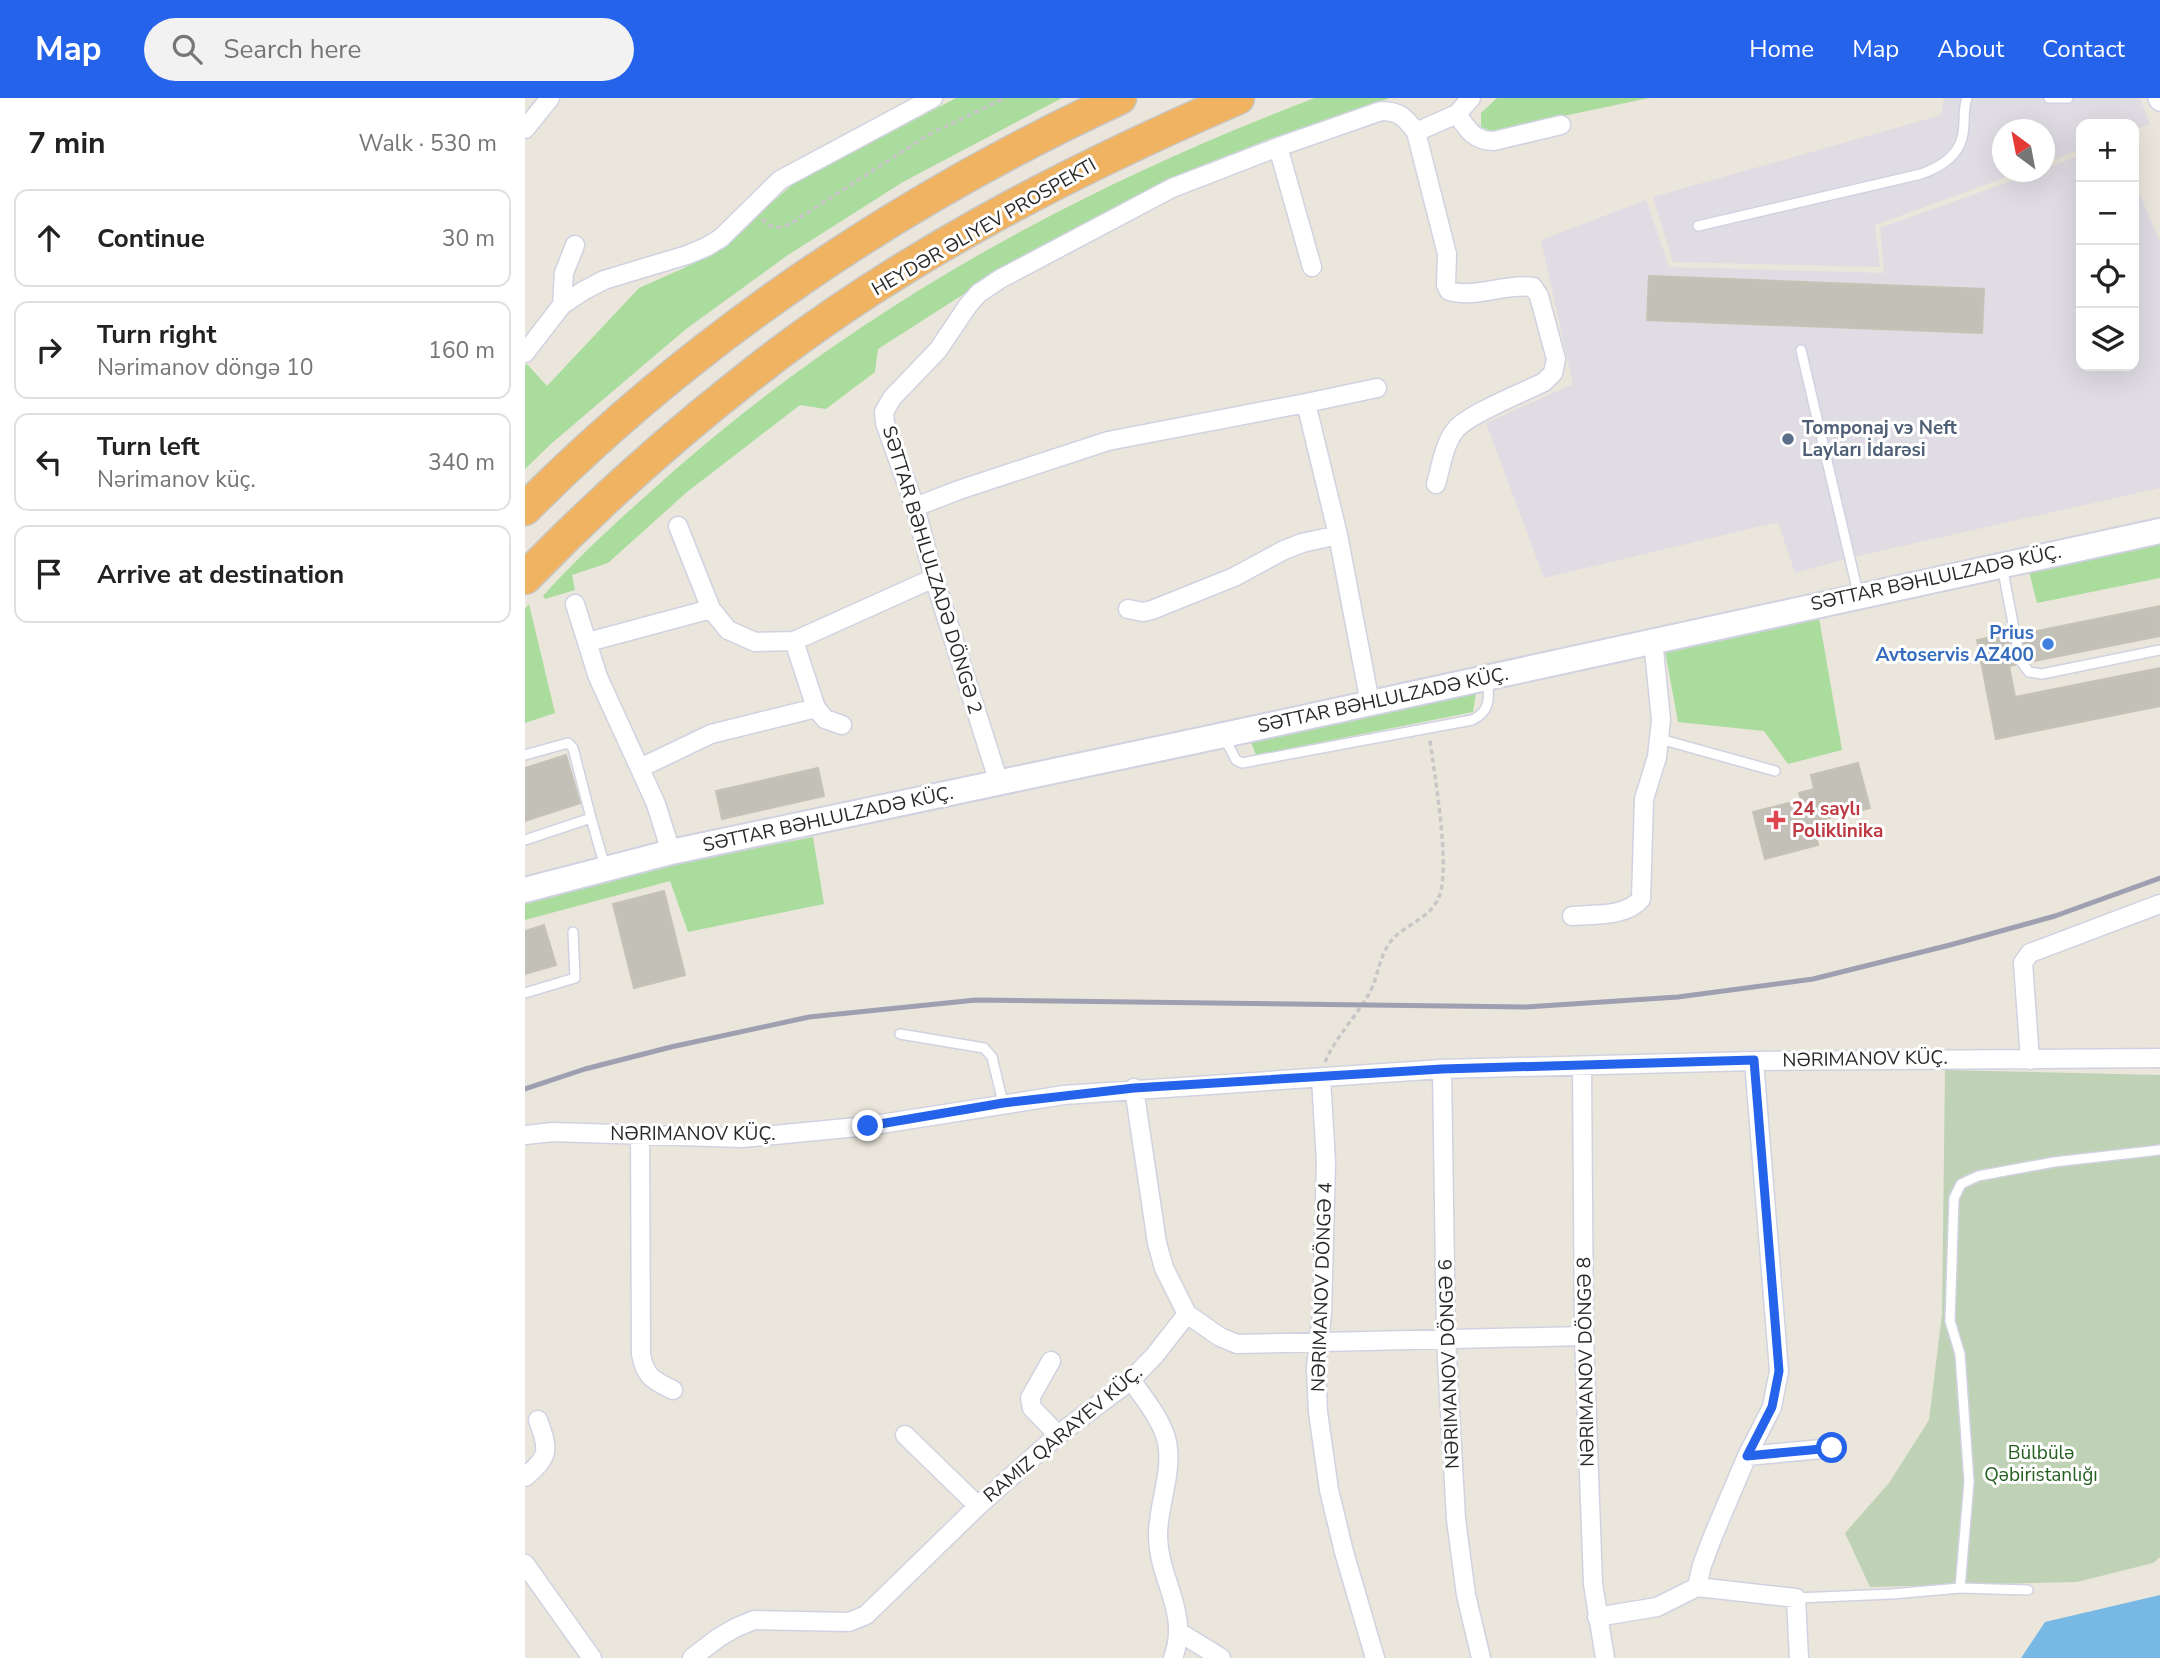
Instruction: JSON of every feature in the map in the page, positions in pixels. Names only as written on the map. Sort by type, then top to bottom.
[{"type":"highway","points":[[525,509],[659,385],[804,277],[940,191],[1120,98]]},
{"type":"highway","name":"HEYDƏR ƏLIYEV PROSPEKTI","points":[[525,578],[584,517],[694,421],[747,377],[829,318],[922,258],[1008,209],[1099,161],[1238,98]]},
{"type":"main road","name":"SƏTTAR BƏHLULZADƏ KÜÇ.","points":[[525,890],[671,852],[1224,735],[2160,531]]},
{"type":"street","points":[[528,119],[550,98]]},
{"type":"street","points":[[525,353],[562,305],[583,290],[604,280],[687,256],[706,247],[721,238],[781,180],[933,98]]},
{"type":"street","points":[[1436,484],[1448,442],[1456,428],[1544,382],[1553,373],[1556,359],[1539,296],[1533,287],[1497,288],[1459,294],[1449,291],[1446,285],[1447,254],[1416,132],[1457,114],[1471,98]]},
{"type":"street","name":"SƏTTAR BƏHLULZADƏ DÖNGƏ 2","points":[[999,783],[934,578],[915,508],[885,423],[884,412],[892,398],[938,350],[979,293],[1000,279],[1172,188],[1381,111],[1394,111],[1405,116],[1416,132]]},
{"type":"street","points":[[1457,114],[1468,131],[1484,141],[1562,125]]},
{"type":"street","points":[[1278,147],[1312,267]]},
{"type":"street","points":[[562,305],[564,273],[575,245]]},
{"type":"street","points":[[915,508],[960,490],[1108,441],[1377,388]]},
{"type":"street","points":[[1306,403],[1338,535],[1370,703]]},
{"type":"street","points":[[678,526],[711,609],[728,630],[755,642],[794,641],[934,578]]},
{"type":"street","points":[[1128,609],[1143,612],[1152,610],[1234,577],[1284,550],[1338,535]]},
{"type":"street","points":[[575,604],[598,677],[663,822],[671,852]]},
{"type":"street","points":[[589,642],[711,609]]},
{"type":"street","points":[[1572,916],[1624,911],[1634,908],[1641,899],[1644,799],[1660,738],[1661,720],[1653,640]]},
{"type":"street","points":[[794,641],[817,708],[825,719],[842,725]]},
{"type":"street","points":[[640,768],[711,734],[817,708]]},
{"type":"street","points":[[2030,1060],[2023,963],[2030,953],[2160,904]]},
{"type":"street","name":"NƏRIMANOV KÜÇ.","points":[[525,1135],[552,1132],[743,1138],[868,1126],[1003,1103],[1134,1088],[1442,1069],[1754,1060],[2160,1058]]},
{"type":"street","points":[[1697,1587],[1713,1536],[1747,1456],[1772,1407],[1779,1371],[1754,1060]]},
{"type":"street","name":"NƏRIMANOV DÖNGƏ 8","points":[[1582,1066],[1584,1336],[1593,1584],[1605,1658]]},
{"type":"street","name":"NƏRIMANOV DÖNGƏ 6","points":[[1442,1069],[1446,1339],[1456,1519],[1466,1595],[1481,1658]]},
{"type":"street","name":"NƏRIMANOV DÖNGƏ 4","points":[[1321,1078],[1326,1162],[1322,1314],[1316,1368],[1318,1412],[1329,1490],[1343,1552],[1375,1658]]},
{"type":"street","points":[[1134,1088],[1157,1243],[1164,1268],[1187,1314],[1220,1338],[1237,1344],[1584,1336]]},
{"type":"street","points":[[641,1135],[641,1353],[644,1370],[654,1381],[673,1390]]},
{"type":"street","name":"RAMIZ QARAYEV KÜÇ.","points":[[692,1658],[735,1628],[754,1620],[849,1622],[866,1615],[978,1506],[1058,1435],[1131,1380],[1155,1355],[1187,1314]]},
{"type":"street","points":[[1051,1361],[1030,1398],[1033,1408],[1058,1435]]},
{"type":"street","points":[[1131,1380],[1165,1436],[1168,1457],[1158,1536],[1160,1556],[1176,1608],[1179,1632],[1173,1658]]},
{"type":"street","points":[[525,1477],[542,1462],[547,1443],[538,1420]]},
{"type":"street","points":[[905,1435],[978,1506]]},
{"type":"street","points":[[1747,1456],[1832,1448]]},
{"type":"street","points":[[525,1564],[583,1655]]},
{"type":"street","points":[[1597,1616],[1657,1607],[1697,1587],[1796,1598],[1799,1658]]},
{"type":"street","points":[[1179,1632],[1221,1658]]},
{"type":"lane","points":[[1698,226],[1935,169],[1951,157],[1962,138],[1967,98]]},
{"type":"lane","points":[[2049,98],[2068,98]]},
{"type":"lane","points":[[1801,350],[1858,595]]},
{"type":"lane","points":[[2002,564],[2019,660],[2029,672],[2042,674],[2160,650]]},
{"type":"lane","points":[[1224,735],[1236,760],[1242,763],[1472,720],[1481,716],[1487,707],[1487,678]]},
{"type":"lane","points":[[1660,738],[1775,771]]},
{"type":"lane","points":[[525,755],[568,743],[573,748],[605,869]]},
{"type":"lane","points":[[525,840],[591,818]]},
{"type":"lane","points":[[525,993],[575,978],[573,932]]},
{"type":"lane","points":[[900,1034],[984,1048],[992,1057],[1003,1103]]},
{"type":"lane","points":[[1960,1588],[1969,1482],[1960,1354],[1950,1321],[1954,1198],[1961,1184],[1978,1176],[2054,1163],[2160,1150]]},
{"type":"lane","points":[[1796,1598],[1960,1588],[2028,1590]]},
{"type":"path","points":[[751,208],[769,226],[779,229],[790,225],[928,135],[1005,98]]},
{"type":"path","points":[[1321,1078],[1326,1059],[1371,989],[1381,956],[1393,938],[1431,909],[1439,898],[1442,885],[1442,834],[1429,729]]},
{"type":"shaded area","points":[[1944,98],[2140,98],[2150,124],[2139,128],[2139,119],[2076,119],[2076,151],[2055,159],[2055,119],[1992,119],[1993,182],[1875,225],[1880,267],[1673,262],[1653,197],[1941,115]]},
{"type":"shaded area","name":"Tomponaj vэ Neft Layları İdarəsi","points":[[2076,157],[2076,371],[2139,371],[2139,193],[2160,242],[2160,488],[1849,558],[1795,573],[1778,522],[1544,578],[1486,423],[1573,384],[1541,240],[1646,200],[1669,267],[1884,273],[1880,228],[2009,182],[2055,182],[2055,165]]},
{"type":"green space","points":[[956,98],[1062,98],[903,182],[788,255],[686,329],[525,469],[527,364],[547,386],[639,288],[720,248],[793,184]]},
{"type":"green space","points":[[1315,98],[1390,98],[1269,139],[1193,169],[1006,267],[878,349],[875,372],[826,409],[800,405],[687,492],[608,563],[572,575],[575,590],[545,599],[543,596],[608,530],[723,429],[800,370],[880,315],[963,264],[1048,217],[1224,134]]},
{"type":"green space","points":[[1497,98],[1649,98],[1492,131],[1481,127],[1481,113]]},
{"type":"green space","points":[[2160,542],[2160,578],[2037,603],[2028,568]]},
{"type":"green space","points":[[529,604],[555,713],[525,723],[525,609]]},
{"type":"green space","points":[[1819,618],[1842,750],[1788,764],[1764,731],[1678,722],[1665,651]]},
{"type":"green space","points":[[1476,693],[1473,712],[1256,755],[1249,737]]},
{"type":"green space","points":[[813,837],[824,904],[688,932],[670,881],[525,920],[525,904],[595,881],[667,864]]},
{"type":"green space","name":"Bülbülə Qəbiristanlığı","points":[[1945,1070],[2160,1075],[2160,1557],[2153,1563],[2077,1582],[1870,1587],[1845,1533],[1889,1483],[1929,1420],[1942,1314]]},
{"type":"water","points":[[2160,1595],[2160,1658],[2021,1658],[2045,1622]]},
{"type":"building","points":[[1649,276],[1984,289],[1982,333],[1647,320]]},
{"type":"building","points":[[2160,606],[2160,636],[2030,662],[2027,657],[2022,634]]},
{"type":"building","points":[[2008,636],[2015,665],[2009,666],[2015,697],[2160,668],[2160,706],[1996,739],[1977,640]]},
{"type":"building","points":[[566,755],[580,803],[525,821],[525,768]]},
{"type":"building","points":[[1858,763],[1870,808],[1813,822],[1818,845],[1765,859],[1753,812],[1801,800],[1799,793],[1814,789],[1811,775]]},
{"type":"building","points":[[818,768],[824,796],[722,819],[716,791]]},
{"type":"building","points":[[664,891],[685,975],[634,988],[613,904]]},
{"type":"building","points":[[544,925],[556,965],[525,974],[525,931]]},
{"type":"railway","points":[[525,1089],[585,1069],[671,1047],[809,1017],[976,1000],[1526,1007],[1678,997],[1813,979],[2055,916],[2160,878]]},
{"type":"place","name":"Tomponaj vэ Neft Layları İdarəsi","points":[[1788,439]]},
{"type":"place","name":"Prius Avtoservis AZ400","points":[[2048,644]]},
{"type":"place","name":"24 saylı Poliklinika","points":[[1776,820]]},
{"type":"route","points":[[868,1126],[1003,1103],[1134,1088],[1442,1069],[1754,1060],[1779,1371],[1772,1407],[1747,1456],[1832,1448]]}]
